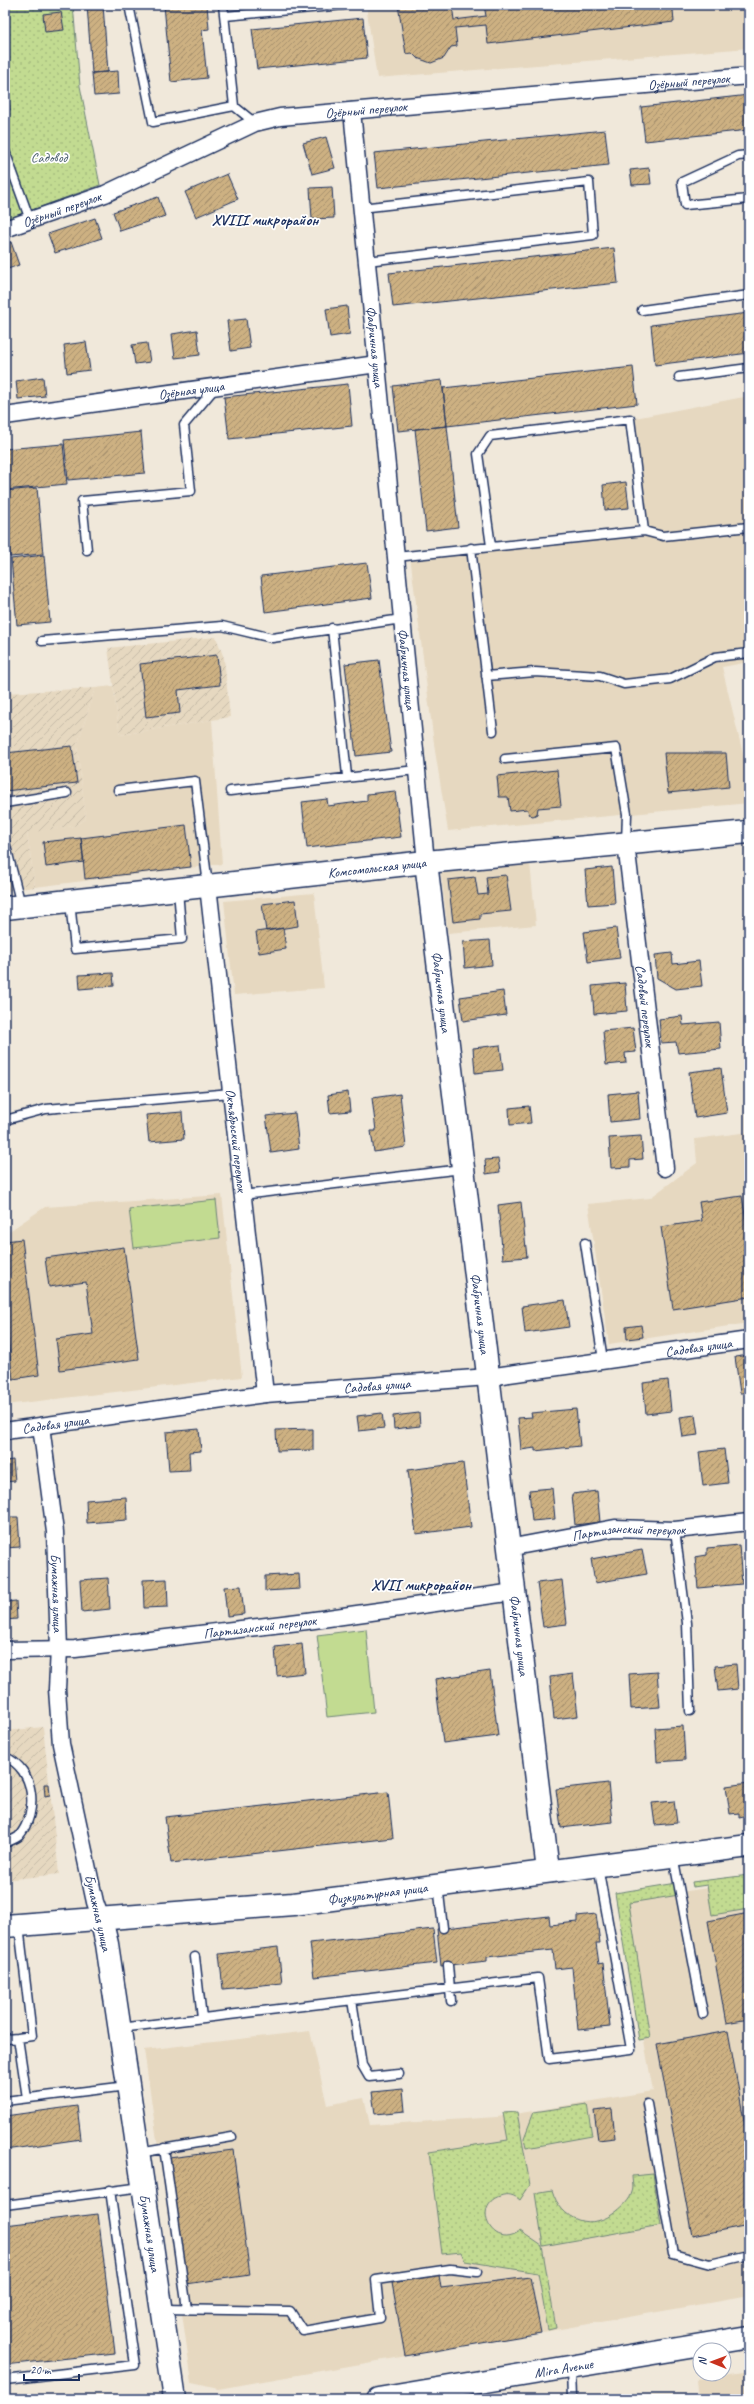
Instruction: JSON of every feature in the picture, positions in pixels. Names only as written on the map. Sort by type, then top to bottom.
[{"type":"street","name":"Озёрный переулок","points":[[5,228],[105,194],[255,123],[280,117],[749,76]]},
{"type":"street","name":"Фабричная улица","points":[[352,111],[426,862],[548,1871]]},
{"type":"street","name":"Озёрная улица","points":[[5,416],[377,364]]},
{"type":"street","name":"Комсомольская улица","points":[[13,907],[426,862],[749,832]]},
{"type":"street","name":"Садовый переулок","points":[[626,844],[665,1168]]},
{"type":"street","name":"Октябрьский переулок","points":[[208,886],[265,1394]]},
{"type":"street","name":"Садовая улица","points":[[5,1431],[265,1394],[488,1376],[749,1340]]},
{"type":"street","name":"Бумажная улица","points":[[41,1426],[55,1532],[59,1649],[58,1689],[61,1744],[95,1902],[101,1919],[128,2086],[175,2399]]},
{"type":"street","name":"Партизанский переулок","points":[[508,1548],[615,1528],[675,1530],[749,1522]]},
{"type":"street","name":"Партизанский переулок","points":[[5,1650],[59,1649],[307,1622],[514,1592]]},
{"type":"street","name":"Физкультурная улица","points":[[12,1926],[293,1904],[749,1846]]},
{"type":"street","name":"Mira Avenue","points":[[387,2398],[571,2365],[749,2336]]},
{"type":"lane","points":[[128,5],[153,122],[234,106]]},
{"type":"lane","points":[[223,5],[234,106],[255,123]]},
{"type":"lane","points":[[224,16],[344,5]]},
{"type":"lane","points":[[5,151],[30,220]]},
{"type":"lane","points":[[749,155],[738,156],[682,182],[686,205],[749,199]]},
{"type":"lane","points":[[362,208],[589,182],[593,235],[367,261]]},
{"type":"lane","points":[[642,310],[749,294]]},
{"type":"lane","points":[[679,377],[749,368]]},
{"type":"lane","points":[[86,550],[82,501],[191,491],[184,425],[216,387]]},
{"type":"lane","points":[[491,546],[478,454],[490,436],[630,419],[644,531]]},
{"type":"lane","points":[[396,557],[644,531],[663,536],[749,527]]},
{"type":"lane","points":[[471,548],[493,731]]},
{"type":"lane","points":[[42,641],[222,626],[272,638],[332,628],[402,619]]},
{"type":"lane","points":[[332,628],[347,776]]},
{"type":"lane","points":[[486,676],[535,672],[557,673],[600,676],[624,684],[670,679],[715,657],[749,653]]},
{"type":"lane","points":[[505,759],[616,748],[626,814],[626,844]]},
{"type":"lane","points":[[230,791],[347,776],[416,770]]},
{"type":"lane","points":[[118,790],[195,781],[208,886]]},
{"type":"lane","points":[[5,803],[67,793]]},
{"type":"lane","points":[[5,842],[13,907]]},
{"type":"lane","points":[[70,900],[75,949],[182,938],[178,889]]},
{"type":"lane","points":[[5,1120],[46,1109],[231,1092]]},
{"type":"lane","points":[[242,1195],[463,1169]]},
{"type":"lane","points":[[585,1243],[603,1360]]},
{"type":"lane","points":[[675,1530],[687,1623],[690,1711]]},
{"type":"lane","points":[[5,1757],[16,1761],[26,1776],[32,1794],[30,1813],[18,1837],[5,1843]]},
{"type":"lane","points":[[673,1855],[703,2014]]},
{"type":"lane","points":[[119,2028],[538,1978],[549,2059],[631,2048],[598,1865]]},
{"type":"lane","points":[[438,1885],[443,1928]]},
{"type":"lane","points":[[5,2039],[32,2036],[12,1926]]},
{"type":"lane","points":[[195,1957],[202,2018]]},
{"type":"lane","points":[[448,1965],[452,2001]]},
{"type":"lane","points":[[352,2000],[362,2065],[370,2077],[399,2074]]},
{"type":"lane","points":[[18,2038],[27,2098]]},
{"type":"lane","points":[[5,2101],[128,2086]]},
{"type":"lane","points":[[646,2104],[673,2254],[710,2264],[749,2256]]},
{"type":"lane","points":[[138,2153],[232,2137]]},
{"type":"lane","points":[[164,2148],[187,2309]]},
{"type":"lane","points":[[5,2204],[143,2186]]},
{"type":"lane","points":[[5,2380],[135,2365],[110,2190]]},
{"type":"lane","points":[[161,2309],[290,2311],[303,2331],[380,2318],[376,2280],[450,2269],[477,2272]]},
{"type":"lane","points":[[571,2365],[572,2399]]},
{"type":"shaded area","points":[[366,5],[749,5],[749,48],[377,78]]},
{"type":"shaded area","points":[[749,396],[749,662],[722,667],[749,779],[749,803],[448,831],[435,751],[410,556],[644,531],[630,419]]},
{"type":"shaded area","points":[[216,637],[224,658],[230,717],[120,735],[108,648]]},
{"type":"shaded area","points":[[113,686],[120,735],[212,720],[222,864],[35,887],[27,832],[74,826],[86,819],[77,746],[95,688]]},
{"type":"shaded area","points":[[95,688],[77,746],[86,819],[74,826],[27,833],[35,887],[5,891],[5,693]]},
{"type":"shaded area","points":[[530,863],[536,925],[448,933],[441,873]]},
{"type":"shaded area","points":[[314,893],[324,988],[234,995],[224,901]]},
{"type":"shaded area","points":[[749,1132],[749,1323],[609,1344],[588,1204],[650,1198],[697,1163],[695,1139]]},
{"type":"shaded area","points":[[222,1195],[242,1377],[5,1405],[5,1234],[45,1207]]},
{"type":"shaded area","points":[[43,1727],[59,1874],[5,1880],[5,1731]]},
{"type":"shaded area","points":[[749,1882],[749,2296],[218,2389],[192,2383],[144,2050],[310,2031],[327,2105],[364,2098],[370,2125],[497,2117],[653,2091],[619,1901]]},
{"type":"shaded area","points":[[749,2372],[749,2399],[699,2399],[697,2382],[732,2382],[732,2375]]},
{"type":"green space","name":"Садовод","points":[[5,5],[73,5],[80,86],[100,185],[5,220]]},
{"type":"green space","points":[[216,1200],[220,1238],[134,1248],[129,1209]]},
{"type":"green space","points":[[366,1629],[374,1712],[327,1717],[317,1635]]},
{"type":"green space","points":[[749,1875],[749,1909],[712,1915],[707,1885],[693,1887],[692,1882]]},
{"type":"green space","points":[[677,1883],[679,1895],[629,1903],[650,2038],[639,2040],[615,1893]]},
{"type":"green space","points":[[587,2104],[592,2136],[526,2148],[524,2138],[534,2112]]},
{"type":"green space","points":[[517,2112],[530,2185],[520,2200],[513,2196],[506,2195],[500,2196],[491,2201],[487,2208],[486,2216],[494,2231],[501,2235],[510,2236],[520,2231],[542,2246],[556,2328],[548,2330],[538,2273],[465,2261],[461,2252],[442,2254],[429,2152],[508,2140],[503,2113]]},
{"type":"green space","points":[[653,2174],[661,2225],[543,2246],[535,2193],[552,2190],[556,2201],[570,2216],[587,2222],[597,2221],[617,2211],[628,2200],[633,2190],[632,2176]]},
{"type":"building","points":[[87,5],[103,5],[108,72],[92,73]]},
{"type":"building","points":[[164,5],[207,5],[209,29],[202,30],[207,78],[171,82]]},
{"type":"building","points":[[398,5],[452,5],[454,20],[486,16],[484,5],[683,5],[673,10],[674,22],[488,44],[486,25],[455,28],[457,46],[451,47],[444,58],[431,63],[417,58],[412,53],[406,54]]},
{"type":"building","points":[[61,12],[64,30],[45,32],[43,14]]},
{"type":"building","points":[[363,18],[367,58],[257,69],[252,29]]},
{"type":"building","points":[[118,71],[119,94],[94,96],[92,73]]},
{"type":"building","points":[[749,95],[749,130],[645,141],[641,107]]},
{"type":"building","points":[[8,100],[10,110],[5,111],[5,101]]},
{"type":"building","points":[[605,130],[609,165],[378,188],[374,153]]},
{"type":"building","points":[[326,137],[335,168],[312,174],[303,143]]},
{"type":"building","points":[[649,168],[651,184],[632,185],[630,170]]},
{"type":"building","points":[[227,174],[238,199],[196,217],[185,192]]},
{"type":"building","points":[[332,187],[334,218],[312,219],[310,188]]},
{"type":"building","points":[[158,197],[165,216],[120,231],[113,212]]},
{"type":"building","points":[[95,218],[102,238],[55,253],[48,234]]},
{"type":"building","points":[[11,242],[19,265],[5,270],[5,245]]},
{"type":"building","points":[[614,248],[618,283],[393,307],[389,273]]},
{"type":"building","points":[[347,306],[350,334],[330,337],[326,309]]},
{"type":"building","points":[[749,313],[749,353],[655,365],[651,325]]},
{"type":"building","points":[[246,319],[250,348],[231,351],[227,321]]},
{"type":"building","points":[[197,330],[200,355],[175,358],[172,334]]},
{"type":"building","points":[[86,342],[90,370],[67,373],[64,345]]},
{"type":"building","points":[[147,343],[150,362],[135,364],[132,345]]},
{"type":"building","points":[[633,367],[637,404],[447,426],[443,388]]},
{"type":"building","points":[[43,377],[45,396],[18,399],[16,381]]},
{"type":"building","points":[[442,380],[447,426],[398,431],[393,386]]},
{"type":"building","points":[[348,384],[352,426],[229,439],[224,397]]},
{"type":"building","points":[[447,426],[458,527],[426,531],[415,429]]},
{"type":"building","points":[[141,432],[145,473],[68,480],[64,440]]},
{"type":"building","points":[[63,444],[67,484],[5,490],[5,449]]},
{"type":"building","points":[[626,482],[629,508],[605,510],[603,485]]},
{"type":"building","points":[[37,488],[43,554],[10,557],[5,491]]},
{"type":"building","points":[[44,555],[50,622],[17,625],[11,559]]},
{"type":"building","points":[[367,563],[372,598],[265,612],[261,576]]},
{"type":"building","points":[[217,655],[220,685],[178,690],[180,713],[146,717],[140,664]]},
{"type":"building","points":[[379,660],[391,752],[356,756],[345,664]]},
{"type":"building","points":[[72,746],[77,783],[5,791],[5,753]]},
{"type":"building","points":[[664,753],[726,753],[729,787],[668,793]]},
{"type":"building","points":[[557,770],[561,806],[538,808],[537,814],[533,816],[530,815],[527,809],[510,811],[508,797],[499,797],[497,776]]},
{"type":"building","points":[[395,791],[401,837],[307,848],[302,802],[327,799],[328,806],[367,801],[367,794]]},
{"type":"building","points":[[186,825],[191,867],[85,879],[81,838]]},
{"type":"building","points":[[81,838],[84,862],[46,867],[43,842]]},
{"type":"building","points":[[612,867],[615,903],[588,905],[585,870]]},
{"type":"building","points":[[506,875],[511,911],[480,914],[480,919],[453,922],[448,880],[475,877],[478,895],[488,894],[486,877]]},
{"type":"building","points":[[295,900],[298,926],[266,931],[262,904]]},
{"type":"building","points":[[283,928],[286,949],[259,953],[256,932]]},
{"type":"building","points":[[616,928],[620,958],[588,962],[584,932]]},
{"type":"building","points":[[490,940],[492,965],[465,968],[463,942]]},
{"type":"building","points":[[672,953],[673,964],[699,961],[702,986],[676,989],[657,978],[655,955]]},
{"type":"building","points":[[113,973],[114,986],[80,989],[79,975]]},
{"type":"building","points":[[625,983],[627,1011],[594,1014],[592,986]]},
{"type":"building","points":[[503,991],[506,1015],[463,1021],[460,997]]},
{"type":"building","points":[[682,1016],[683,1025],[719,1022],[721,1049],[678,1053],[676,1042],[661,1043],[659,1019]]},
{"type":"building","points":[[633,1028],[636,1052],[625,1053],[626,1063],[606,1065],[603,1031]]},
{"type":"building","points":[[500,1045],[503,1070],[475,1073],[473,1048]]},
{"type":"building","points":[[721,1068],[727,1113],[695,1118],[689,1072]]},
{"type":"building","points":[[638,1091],[640,1119],[610,1122],[608,1094]]},
{"type":"building","points":[[348,1092],[350,1111],[330,1113],[328,1095]]},
{"type":"building","points":[[400,1094],[406,1147],[374,1152],[371,1131],[376,1131],[372,1098]]},
{"type":"building","points":[[529,1106],[531,1123],[510,1125],[509,1108]]},
{"type":"building","points":[[182,1112],[184,1139],[149,1142],[146,1115]]},
{"type":"building","points":[[295,1113],[299,1149],[271,1153],[266,1116]]},
{"type":"building","points":[[641,1136],[643,1159],[630,1160],[630,1167],[611,1168],[609,1138]]},
{"type":"building","points":[[498,1159],[500,1172],[486,1174],[485,1160]]},
{"type":"building","points":[[742,1196],[749,1240],[749,1297],[673,1309],[661,1227],[702,1221],[699,1202]]},
{"type":"building","points":[[521,1202],[527,1257],[503,1259],[498,1205]]},
{"type":"building","points":[[22,1239],[39,1375],[13,1379],[5,1319],[5,1241]]},
{"type":"building","points":[[124,1247],[139,1359],[60,1370],[56,1339],[93,1334],[86,1282],[49,1287],[45,1258]]},
{"type":"building","points":[[565,1300],[569,1327],[525,1333],[522,1306]]},
{"type":"building","points":[[641,1325],[643,1337],[627,1339],[626,1327]]},
{"type":"building","points":[[749,1355],[749,1393],[740,1393],[735,1357]]},
{"type":"building","points":[[668,1380],[671,1411],[646,1414],[643,1383]]},
{"type":"building","points":[[576,1409],[580,1446],[535,1451],[535,1448],[521,1450],[518,1418],[532,1417],[531,1413]]},
{"type":"building","points":[[382,1413],[384,1428],[359,1431],[357,1416]]},
{"type":"building","points":[[419,1413],[420,1426],[394,1429],[393,1416]]},
{"type":"building","points":[[695,1415],[698,1435],[683,1437],[680,1417]]},
{"type":"building","points":[[199,1429],[201,1451],[189,1452],[190,1470],[169,1471],[166,1432]]},
{"type":"building","points":[[313,1429],[313,1450],[277,1451],[276,1430]]},
{"type":"building","points":[[724,1449],[728,1483],[703,1486],[699,1452]]},
{"type":"building","points":[[13,1460],[15,1481],[5,1482],[5,1461]]},
{"type":"building","points":[[463,1463],[471,1527],[416,1534],[408,1470]]},
{"type":"building","points":[[552,1488],[555,1519],[532,1521],[529,1490]]},
{"type":"building","points":[[597,1491],[600,1522],[575,1525],[572,1494]]},
{"type":"building","points":[[126,1497],[127,1520],[87,1523],[86,1500]]},
{"type":"building","points":[[5,1517],[18,1517],[20,1547],[5,1548]]},
{"type":"building","points":[[739,1545],[742,1584],[698,1588],[695,1557],[707,1555],[707,1548]]},
{"type":"building","points":[[642,1550],[647,1574],[595,1583],[591,1559]]},
{"type":"building","points":[[299,1574],[300,1589],[265,1591],[265,1576]]},
{"type":"building","points":[[108,1578],[110,1609],[82,1612],[80,1580]]},
{"type":"building","points":[[167,1579],[168,1607],[144,1608],[143,1580]]},
{"type":"building","points":[[562,1580],[567,1624],[543,1627],[537,1583]]},
{"type":"building","points":[[241,1586],[244,1614],[227,1616],[224,1587]]},
{"type":"building","points":[[16,1601],[17,1619],[5,1620],[5,1602]]},
{"type":"building","points":[[302,1644],[305,1673],[277,1676],[275,1647]]},
{"type":"building","points":[[736,1664],[738,1689],[718,1691],[715,1666]]},
{"type":"building","points":[[490,1671],[498,1736],[443,1743],[435,1679]]},
{"type":"building","points":[[657,1672],[660,1707],[631,1709],[629,1674]]},
{"type":"building","points":[[573,1674],[578,1716],[554,1719],[550,1677]]},
{"type":"building","points":[[683,1726],[685,1760],[657,1762],[655,1728]]},
{"type":"building","points":[[608,1783],[612,1822],[561,1828],[556,1789]]},
{"type":"building","points":[[749,1783],[749,1815],[739,1817],[739,1813],[730,1814],[726,1786]]},
{"type":"building","points":[[44,1784],[49,1784],[50,1795],[45,1796]]},
{"type":"building","points":[[388,1792],[393,1838],[171,1863],[165,1817]]},
{"type":"building","points":[[674,1801],[677,1823],[655,1825],[652,1803]]},
{"type":"building","points":[[749,1913],[749,2019],[726,2023],[708,1921]]},
{"type":"building","points":[[596,1914],[600,1943],[596,1943],[599,1964],[603,1963],[610,2027],[578,2030],[572,1967],[555,1969],[553,1950],[487,1957],[487,1961],[441,1966],[437,1929],[549,1916],[550,1925],[577,1922],[577,1916]]},
{"type":"building","points":[[433,1929],[437,1963],[314,1977],[310,1943]]},
{"type":"building","points":[[278,1947],[282,1983],[223,1989],[219,1954]]},
{"type":"building","points":[[728,2031],[749,2148],[749,2225],[692,2236],[657,2044]]},
{"type":"building","points":[[403,2089],[405,2111],[375,2114],[372,2092]]},
{"type":"building","points":[[77,2106],[81,2139],[5,2150],[5,2116]]},
{"type":"building","points":[[612,2109],[615,2138],[598,2140],[594,2111]]},
{"type":"building","points":[[233,2150],[250,2275],[186,2284],[169,2158]]},
{"type":"building","points":[[98,2214],[115,2353],[5,2365],[5,2225]]},
{"type":"building","points":[[439,2275],[441,2288],[530,2277],[541,2333],[405,2356],[392,2283]]},
{"type":"district","name":"XVIII микрорайон","points":[[265,220]]},
{"type":"district","name":"XVII микрорайон","points":[[421,1585]]}]
